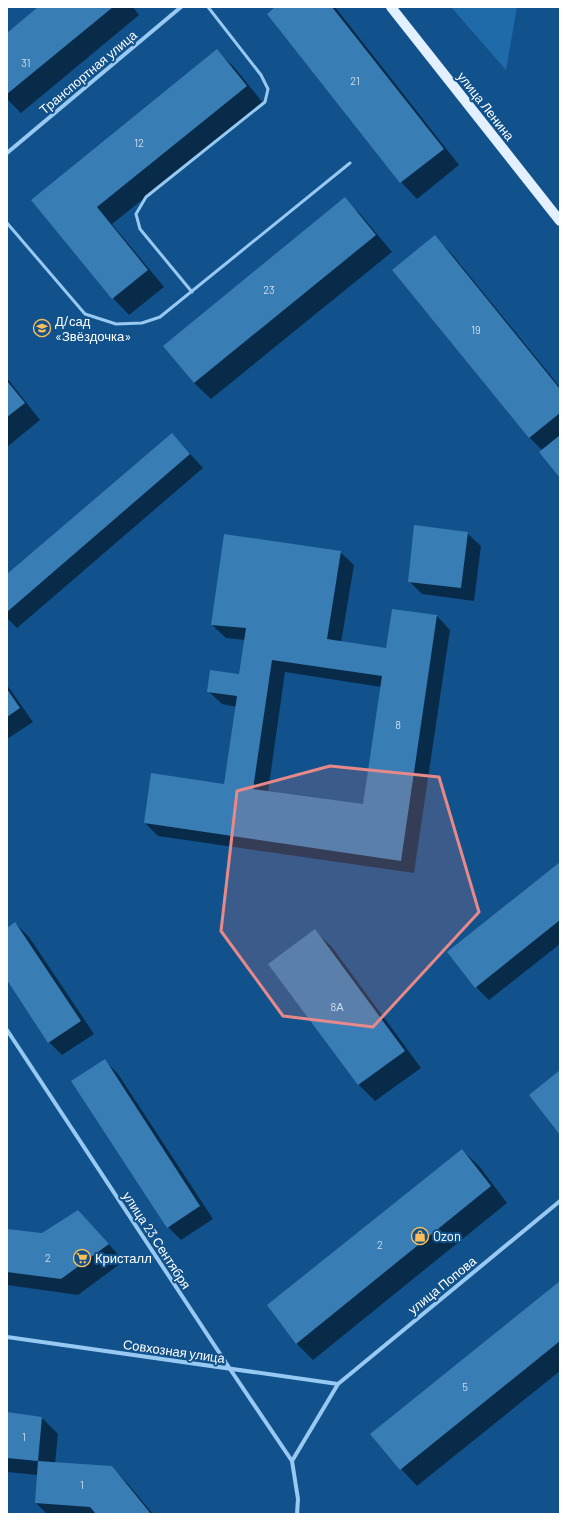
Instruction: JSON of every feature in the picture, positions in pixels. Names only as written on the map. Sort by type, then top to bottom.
[{"type":"main road","name":"улица Ленина","points":[[391,7],[560,221]]},
{"type":"street","name":"Транспортная улица","points":[[7,153],[181,7]]},
{"type":"street","name":"улица 23 Сентября","points":[[7,1030],[292,1461],[298,1499],[297,1514]]},
{"type":"street","name":"улица Попова","points":[[338,1384],[560,1201]]},
{"type":"street","name":"Совхозная улица","points":[[7,1337],[338,1384]]},
{"type":"street","points":[[292,1461],[338,1384]]},
{"type":"lane","points":[[192,292],[140,229],[136,214],[146,197],[265,102],[268,89],[261,75],[208,7]]},
{"type":"lane","points":[[7,223],[85,314],[116,324],[142,323],[160,317],[350,163]]},
{"type":"highlighted area","points":[[330,766],[439,777],[479,912],[373,1027],[283,1016],[221,931],[237,791]]},
{"type":"shaded area","points":[[451,7],[517,7],[506,70]]},
{"type":"building","points":[[38,7],[113,7],[7,94],[7,33]]},
{"type":"building","points":[[275,7],[332,7],[444,149],[400,183],[267,14]]},
{"type":"building","points":[[217,49],[247,86],[97,207],[148,270],[112,299],[31,200]]},
{"type":"building","points":[[345,197],[376,235],[194,383],[163,346]]},
{"type":"building","points":[[435,235],[560,389],[560,413],[529,438],[392,270]]},
{"type":"building","points":[[7,381],[25,403],[7,417]]},
{"type":"building","points":[[172,433],[190,454],[7,612],[7,574]]},
{"type":"building","points":[[560,435],[560,478],[539,452]]},
{"type":"building","points":[[414,525],[468,532],[461,588],[408,582]]},
{"type":"building","points":[[224,534],[341,551],[327,639],[386,648],[392,609],[437,615],[401,861],[144,823],[151,773],[224,784],[237,696],[207,692],[210,670],[239,674],[246,628],[211,625]],"holes":[[[272,660],[382,676],[363,804],[253,789]]]},
{"type":"building","points":[[7,689],[20,708],[7,717]]},
{"type":"building","points":[[560,862],[560,920],[475,988],[447,952]]},
{"type":"building","points":[[15,922],[81,1021],[48,1043],[7,980],[7,928]]},
{"type":"building","points":[[315,929],[405,1051],[358,1085],[268,964]]},
{"type":"building","points":[[105,1059],[200,1206],[167,1228],[71,1081]]},
{"type":"building","points":[[560,1070],[560,1135],[529,1095]]},
{"type":"building","points":[[462,1149],[491,1186],[296,1344],[267,1305]]},
{"type":"building","points":[[78,1210],[109,1244],[61,1279],[7,1272],[7,1229],[42,1233]]},
{"type":"building","points":[[560,1281],[560,1341],[400,1470],[370,1434]]},
{"type":"building","points":[[7,1412],[42,1417],[38,1461],[7,1458]]},
{"type":"building","points":[[38,1461],[112,1466],[151,1514],[96,1514],[90,1507],[35,1503]]},
{"type":"place","name":"Д/сад «Звёздочка»","points":[[42,328]]},
{"type":"place","name":"Ozon","points":[[420,1236]]},
{"type":"place","name":"Кристалл","points":[[82,1258]]}]
